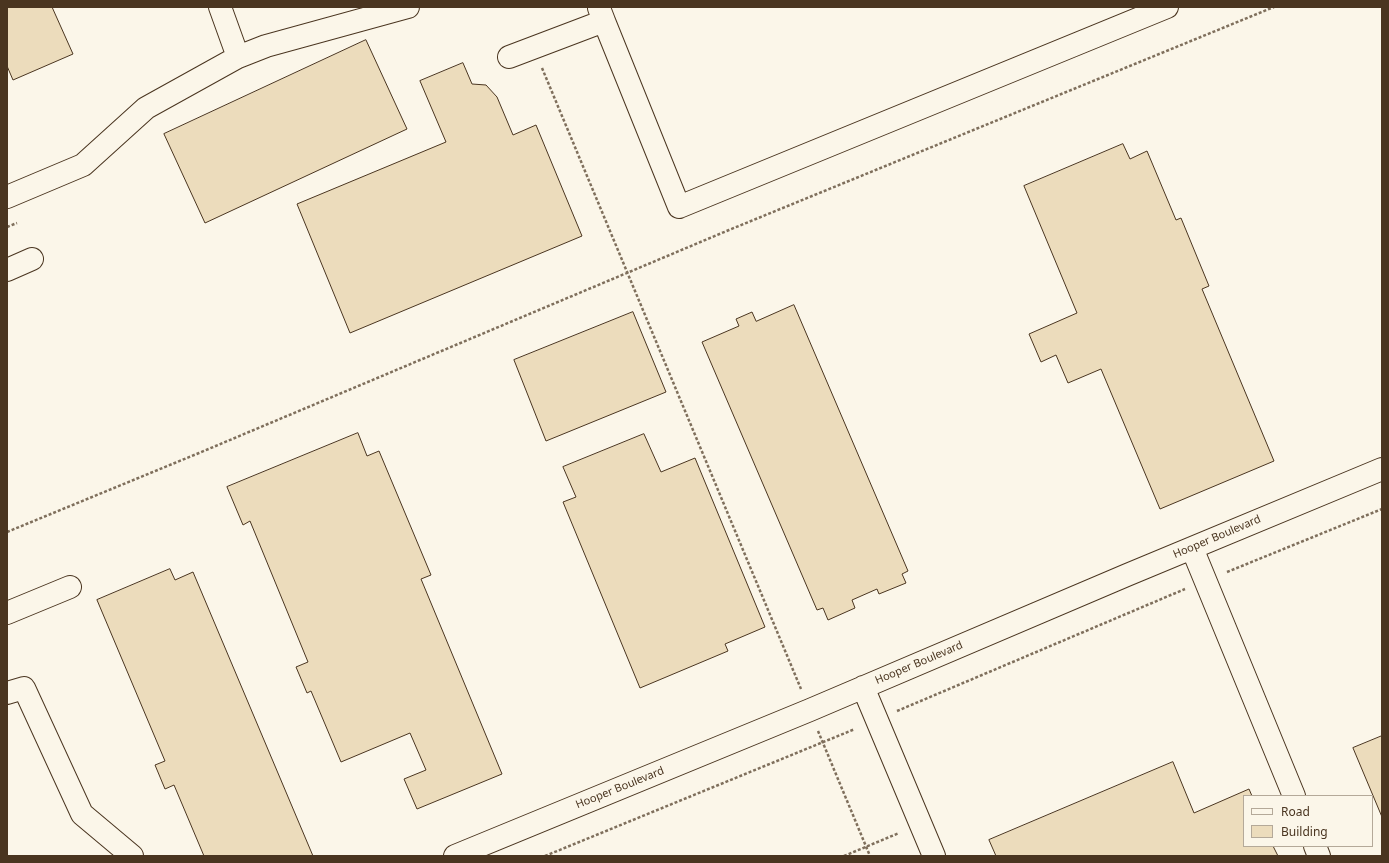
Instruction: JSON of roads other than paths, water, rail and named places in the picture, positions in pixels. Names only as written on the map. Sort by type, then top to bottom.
[{"type":"street","points":[[220,7],[238,57]]},
{"type":"street","points":[[7,197],[83,165],[146,108],[238,57],[266,46],[408,7]]},
{"type":"street","points":[[509,57],[601,14],[679,207],[1167,7]]},
{"type":"street","points":[[7,270],[32,260]]},
{"type":"street","name":"Hooper Boulevard","points":[[455,856],[863,687],[1382,469]]},
{"type":"street","points":[[1192,548],[1294,795]]},
{"type":"street","points":[[7,613],[70,587]]},
{"type":"street","points":[[863,687],[934,856]]},
{"type":"street","points":[[7,693],[24,688],[82,814],[132,856]]}]
